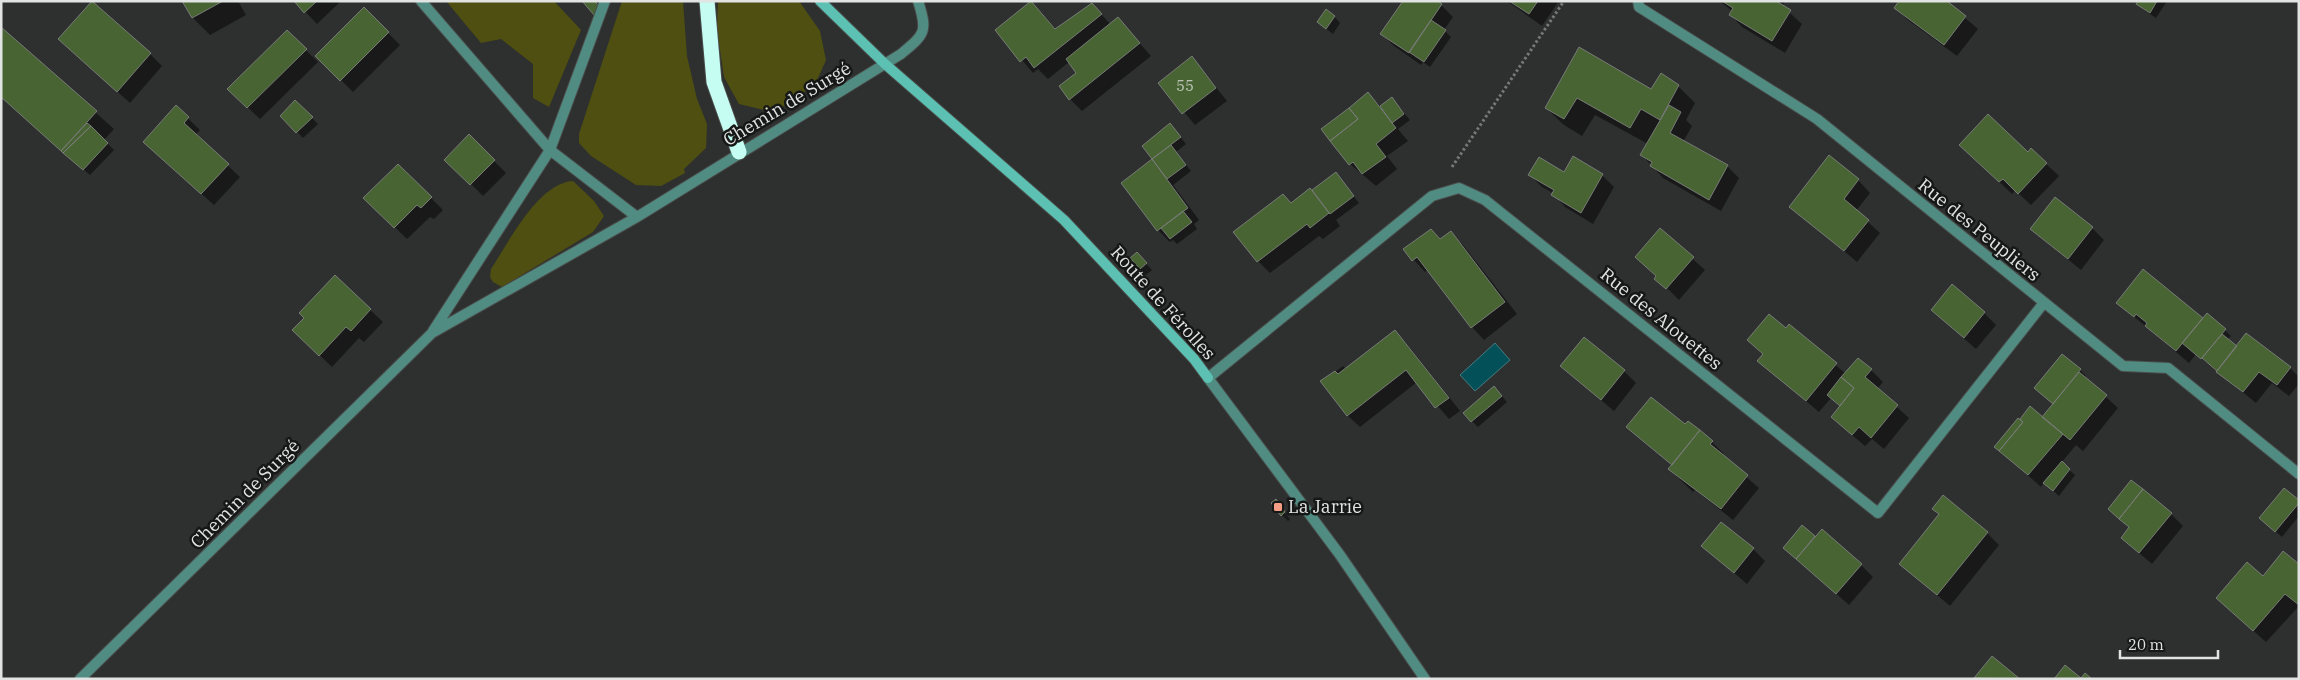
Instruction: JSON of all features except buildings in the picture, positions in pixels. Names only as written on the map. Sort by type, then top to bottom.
[{"type":"highway","points":[[707,1],[714,82],[739,152]]},
{"type":"street","points":[[421,1],[550,150],[636,217]]},
{"type":"street","name":"Chemin de Surgé","points":[[80,679],[432,333],[550,150],[605,1]]},
{"type":"street","name":"Route de Férolles","points":[[820,1],[885,64],[1064,220],[1194,360],[1340,555],[1425,679]]},
{"type":"street","name":"Chemin de Surgé","points":[[432,333],[636,217],[901,54],[920,38],[925,23],[918,1]]},
{"type":"street","name":"Rue des Peupliers","points":[[1638,1],[1639,7],[1817,119],[2043,304],[2123,366],[2168,368],[2299,474]]},
{"type":"street","name":"Rue des Alouettes","points":[[1208,378],[1432,196],[1459,188],[1485,200],[1878,513],[2043,304]]},
{"type":"path","points":[[1432,196],[1564,1]]},
{"type":"shaded area","points":[[446,1],[554,1],[581,30],[549,107],[533,98],[533,64],[501,39],[481,43]]},
{"type":"shaded area","points":[[622,1],[683,1],[687,56],[697,99],[707,124],[706,148],[684,169],[685,173],[661,186],[636,185],[591,156],[579,143],[579,134]]},
{"type":"shaded area","points":[[718,1],[799,1],[820,31],[826,60],[815,85],[779,109],[764,110],[739,104],[724,77],[717,29]]},
{"type":"shaded area","points":[[573,181],[594,201],[604,216],[593,232],[502,287],[493,282],[490,277],[491,269],[536,203],[560,184]]},
{"type":"water","points":[[1495,343],[1510,360],[1475,391],[1460,375]]},
{"type":"place","name":"La Jarrie","points":[[1278,507]]}]
